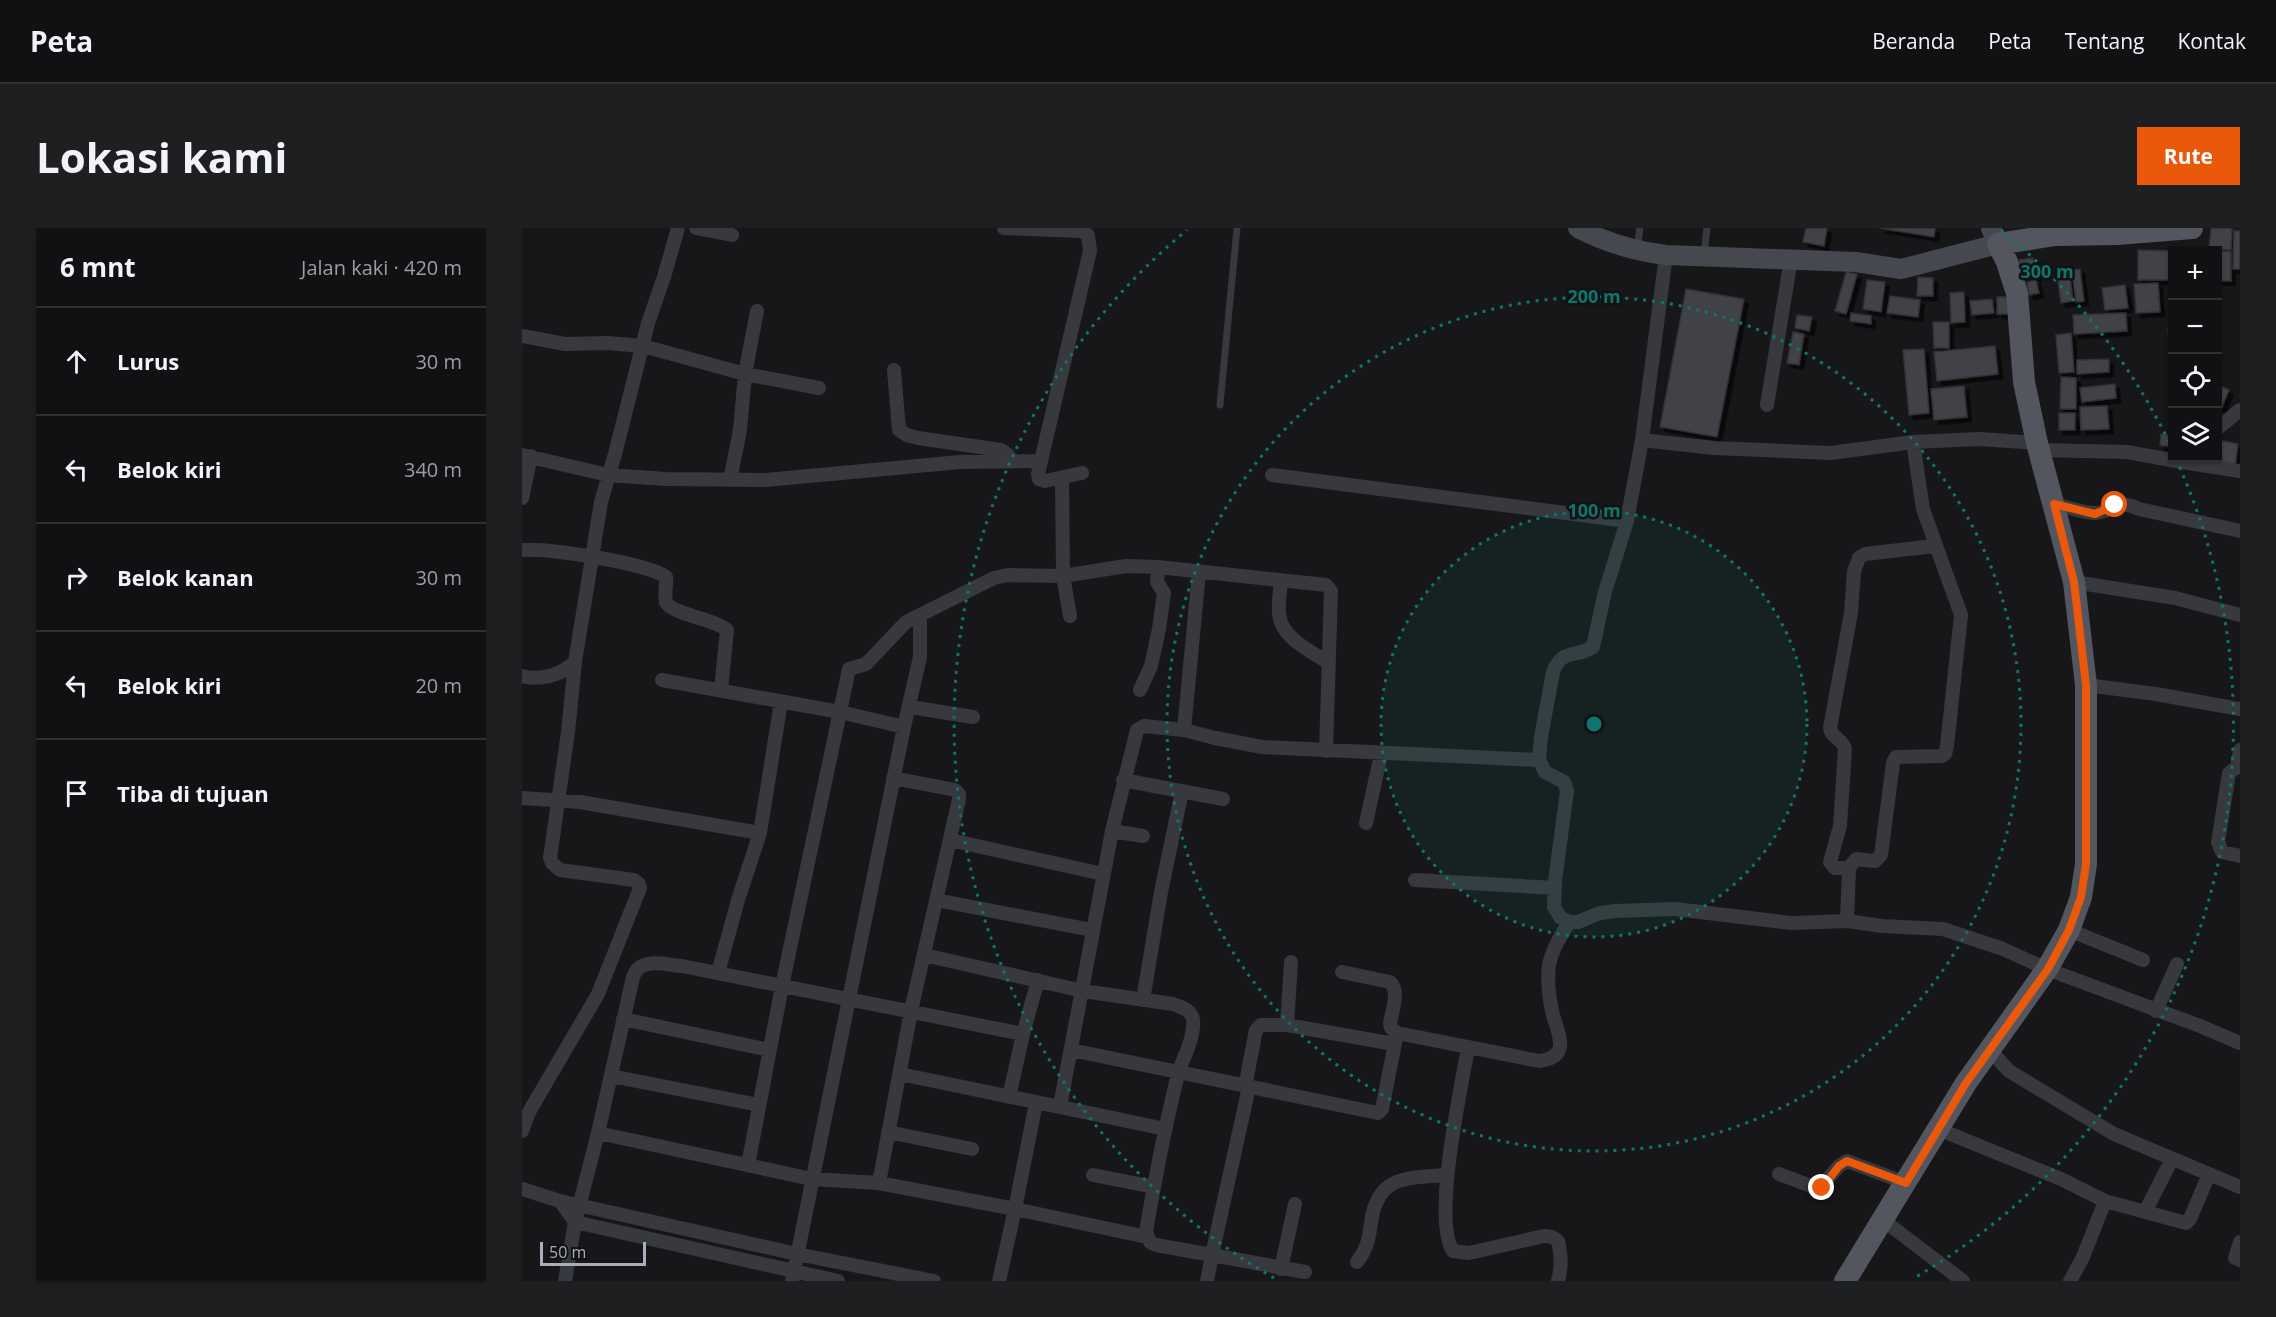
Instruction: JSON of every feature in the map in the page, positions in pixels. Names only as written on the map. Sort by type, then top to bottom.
[{"type":"main road","points":[[1845,1281],[1966,1083],[2048,969],[2069,930],[2081,897],[2086,864],[2086,685],[2074,582],[2038,446],[2024,382],[2017,293],[2007,262],[1994,236],[2192,228]]},
{"type":"street","points":[[522,1131],[529,1112],[598,994],[640,886],[629,879],[560,870],[555,867],[550,858],[591,557],[608,475],[648,322],[678,228]]},
{"type":"street","points":[[696,228],[732,235]]},
{"type":"street","points":[[1004,228],[1081,231],[1088,235],[1090,251],[1038,474],[1039,480],[1045,482],[1082,473]]},
{"type":"street","points":[[1578,228],[1596,238],[1637,252],[1856,262],[1901,269],[1994,236]]},
{"type":"street","points":[[1666,255],[1642,440],[1627,521],[1605,592],[1593,647],[1564,656],[1557,662],[1552,672],[1539,760],[1545,772],[1564,782],[1567,791],[1555,888],[1554,907],[1560,917],[1569,922],[1578,922],[1600,913],[1675,909],[1791,923],[1847,921],[1882,926],[1943,929],[2003,949],[2048,969],[2240,1043]]},
{"type":"street","points":[[1767,405],[1791,259]]},
{"type":"street","points":[[730,480],[740,430],[745,374],[757,311]]},
{"type":"street","points":[[522,336],[565,345],[608,343],[643,346],[745,374],[819,388]]},
{"type":"street","points":[[894,370],[899,430],[918,438],[1001,450],[1008,454],[1012,461]]},
{"type":"street","points":[[2222,424],[2240,410]]},
{"type":"street","points":[[1642,440],[1714,448],[1831,453],[1913,442],[1979,439],[2168,458]]},
{"type":"street","points":[[1847,921],[1849,868],[1856,859],[1875,861],[1881,855],[1893,763],[1896,757],[1903,755],[1938,757],[1946,751],[1960,615],[1923,509],[1913,442]]},
{"type":"street","points":[[522,498],[527,455],[608,475],[730,480],[766,480],[960,462],[1041,461]]},
{"type":"street","points":[[2193,462],[2240,471]]},
{"type":"street","points":[[1272,475],[1627,521]]},
{"type":"street","points":[[1062,478],[1064,576],[1070,616]]},
{"type":"street","points":[[2054,504],[2095,514],[2115,505],[2128,504],[2240,531]]},
{"type":"street","points":[[1849,868],[1835,868],[1830,862],[1840,826],[1845,749],[1842,742],[1831,734],[1830,728],[1851,614],[1854,571],[1859,558],[1865,554],[1935,546]]},
{"type":"street","points":[[522,550],[591,557],[645,567],[659,572],[666,577],[666,601],[671,608],[712,621],[727,630],[721,689]]},
{"type":"street","points":[[747,1165],[849,669],[866,664],[897,630],[920,615],[993,578],[1008,574],[1064,576],[1126,566],[1158,567],[1326,585],[1331,591],[1326,751]]},
{"type":"street","points":[[1140,690],[1152,666],[1160,628],[1164,593],[1156,582],[1158,567]]},
{"type":"street","points":[[1184,730],[1199,572]]},
{"type":"street","points":[[1281,581],[1279,615],[1282,625],[1301,645],[1329,663]]},
{"type":"street","points":[[2074,582],[2175,598],[2240,615]]},
{"type":"street","points":[[793,1277],[893,778],[920,657],[920,615]]},
{"type":"street","points":[[522,676],[532,678],[552,676],[566,670],[575,662]]},
{"type":"street","points":[[662,680],[840,712],[904,727]]},
{"type":"street","points":[[2086,685],[2156,694],[2240,709]]},
{"type":"street","points":[[718,973],[738,900],[760,833],[781,702]]},
{"type":"street","points":[[910,707],[973,717]]},
{"type":"street","points":[[1060,1106],[1103,874],[1123,780],[1137,730],[1144,726],[1184,730],[1262,747],[1539,760]]},
{"type":"street","points":[[2240,750],[2237,766],[2229,773],[2233,794],[2218,845],[2222,852],[2240,856]]},
{"type":"street","points":[[1366,823],[1381,754]]},
{"type":"street","points":[[879,1183],[911,1011],[959,799],[957,791],[937,785],[893,778]]},
{"type":"street","points":[[1123,780],[1223,799]]},
{"type":"street","points":[[1143,1000],[1161,892],[1182,790]]},
{"type":"street","points":[[522,798],[559,800],[760,833]]},
{"type":"street","points":[[1112,831],[1143,836]]},
{"type":"street","points":[[950,840],[1103,874]]},
{"type":"street","points":[[1415,880],[1555,888]]},
{"type":"street","points":[[936,900],[1092,930]]},
{"type":"street","points":[[1207,1281],[1258,1027],[1265,1024],[1287,1025],[1468,1048],[1539,1061],[1552,1059],[1558,1054],[1561,1041],[1552,1010],[1549,966],[1555,946],[1569,922]]},
{"type":"street","points":[[2069,930],[2143,960]]},
{"type":"street","points":[[924,955],[1083,991],[1173,1004],[1190,1013],[1193,1021],[1192,1030],[1165,1130],[1146,1232],[1147,1237]]},
{"type":"street","points":[[1287,1025],[1291,962]]},
{"type":"street","points":[[565,1281],[575,1222],[598,1134],[633,977],[642,964],[682,966],[1023,1034]]},
{"type":"street","points":[[2156,1011],[2177,964]]},
{"type":"street","points":[[1071,1050],[1378,1113],[1382,1109],[1395,1039],[1390,1023],[1396,992],[1394,985],[1390,982],[1342,972]]},
{"type":"street","points":[[1009,1097],[1038,980]]},
{"type":"street","points":[[623,1019],[769,1050]]},
{"type":"street","points":[[1468,1048],[1453,1125],[1447,1175],[1448,1244],[1453,1251],[1469,1253],[1544,1236],[1552,1237],[1558,1241],[1561,1258],[1562,1268],[1558,1281]]},
{"type":"street","points":[[1990,1050],[2009,1071],[2114,1134],[2240,1187]]},
{"type":"street","points":[[900,1074],[1165,1130]]},
{"type":"street","points":[[611,1076],[759,1105]]},
{"type":"street","points":[[999,1281],[1036,1103]]},
{"type":"street","points":[[1938,1130],[2061,1179],[2105,1201],[2182,1223],[2189,1221],[2209,1174]]},
{"type":"street","points":[[888,1132],[972,1149]]},
{"type":"street","points":[[598,1134],[812,1179],[879,1183],[1015,1209],[1147,1237],[1156,1245],[1305,1272]]},
{"type":"street","points":[[2145,1212],[2172,1159]]},
{"type":"street","points":[[1779,1174],[1819,1190],[1839,1166],[1847,1161],[1906,1183]]},
{"type":"street","points":[[1093,1175],[1154,1187]]},
{"type":"street","points":[[1357,1262],[1368,1245],[1373,1209],[1380,1194],[1390,1184],[1411,1178],[1447,1175]]},
{"type":"street","points":[[522,1189],[560,1201],[797,1254],[934,1281]]},
{"type":"street","points":[[560,1201],[575,1222],[793,1277],[838,1281]]},
{"type":"street","points":[[2070,1281],[2083,1257],[2105,1201]]},
{"type":"street","points":[[1281,1269],[1294,1204]]},
{"type":"street","points":[[1883,1220],[1963,1281]]},
{"type":"street","points":[[2240,1242],[2235,1258],[2240,1260]]},
{"type":"lane","points":[[1220,405],[1237,228]]},
{"type":"lane","points":[[1637,252],[1640,228]]},
{"type":"lane","points":[[1703,256],[1707,228]]},
{"type":"building","points":[[1806,228],[1827,228],[1824,246],[1803,242]]},
{"type":"building","points":[[1879,228],[1935,228],[1934,237]]},
{"type":"building","points":[[2211,228],[2232,228],[2231,250],[2222,250],[2222,246],[2209,246]]},
{"type":"building","points":[[2234,231],[2240,231],[2240,269],[2233,269]]},
{"type":"building","points":[[2138,250],[2168,251],[2168,280],[2138,280]]},
{"type":"building","points":[[2222,251],[2231,252],[2231,281],[2222,281]]},
{"type":"building","points":[[2033,258],[2037,277],[2023,280],[2019,260]]},
{"type":"building","points":[[2080,269],[2084,301],[2076,302],[2072,270]]},
{"type":"building","points":[[2069,270],[2073,301],[2061,303],[2057,272]]},
{"type":"building","points":[[1846,272],[1857,274],[1846,314],[1835,311]]},
{"type":"building","points":[[1918,277],[1933,278],[1933,296],[1917,296]]},
{"type":"building","points":[[1867,280],[1885,282],[1881,312],[1863,309]]},
{"type":"building","points":[[2036,280],[2039,293],[2029,295],[2027,282]]},
{"type":"building","points":[[2158,283],[2160,312],[2136,313],[2134,284]]},
{"type":"building","points":[[2125,285],[2128,308],[2105,310],[2102,288]]},
{"type":"building","points":[[1686,289],[1744,299],[1717,437],[1660,427]]},
{"type":"building","points":[[1964,292],[1965,322],[1951,323],[1950,293]]},
{"type":"building","points":[[1890,296],[1920,300],[1918,317],[1887,313]]},
{"type":"building","points":[[1997,297],[2008,297],[2009,314],[1997,314]]},
{"type":"building","points":[[1992,299],[1994,313],[1972,315],[1970,301]]},
{"type":"building","points":[[1851,313],[1871,316],[1871,324],[1850,321]]},
{"type":"building","points":[[2126,313],[2127,331],[2074,334],[2073,315]]},
{"type":"building","points":[[1797,315],[1812,317],[1809,331],[1795,328]]},
{"type":"building","points":[[1933,322],[1949,322],[1949,348],[1934,348]]},
{"type":"building","points":[[1793,332],[1804,334],[1799,365],[1787,363]]},
{"type":"building","points":[[2071,333],[2074,372],[2059,373],[2056,335]]},
{"type":"building","points":[[1995,346],[1998,374],[1937,381],[1934,352]]},
{"type":"building","points":[[1924,349],[1929,413],[1909,415],[1903,350]]},
{"type":"building","points":[[2109,359],[2109,372],[2077,374],[2077,360]]},
{"type":"building","points":[[2061,377],[2076,378],[2076,409],[2060,409]]},
{"type":"building","points":[[2115,384],[2116,398],[2082,402],[2080,388]]},
{"type":"building","points":[[1964,386],[1967,417],[1934,420],[1931,389]]},
{"type":"building","points":[[2222,387],[2229,390],[2222,407]]},
{"type":"building","points":[[2107,406],[2109,429],[2081,430],[2080,407]]},
{"type":"building","points":[[2059,413],[2075,413],[2075,430],[2059,430]]},
{"type":"building","points":[[2161,434],[2168,435],[2168,446],[2160,445]]},
{"type":"building","points":[[2222,441],[2238,444],[2235,466],[2213,462],[2222,462]]},
{"type":"route","points":[[1822,1188],[1842,1162],[1847,1161],[1906,1183],[1966,1083],[2048,969],[2069,930],[2081,897],[2086,864],[2086,685],[2074,582],[2054,504],[2095,514],[2115,505]]}]
